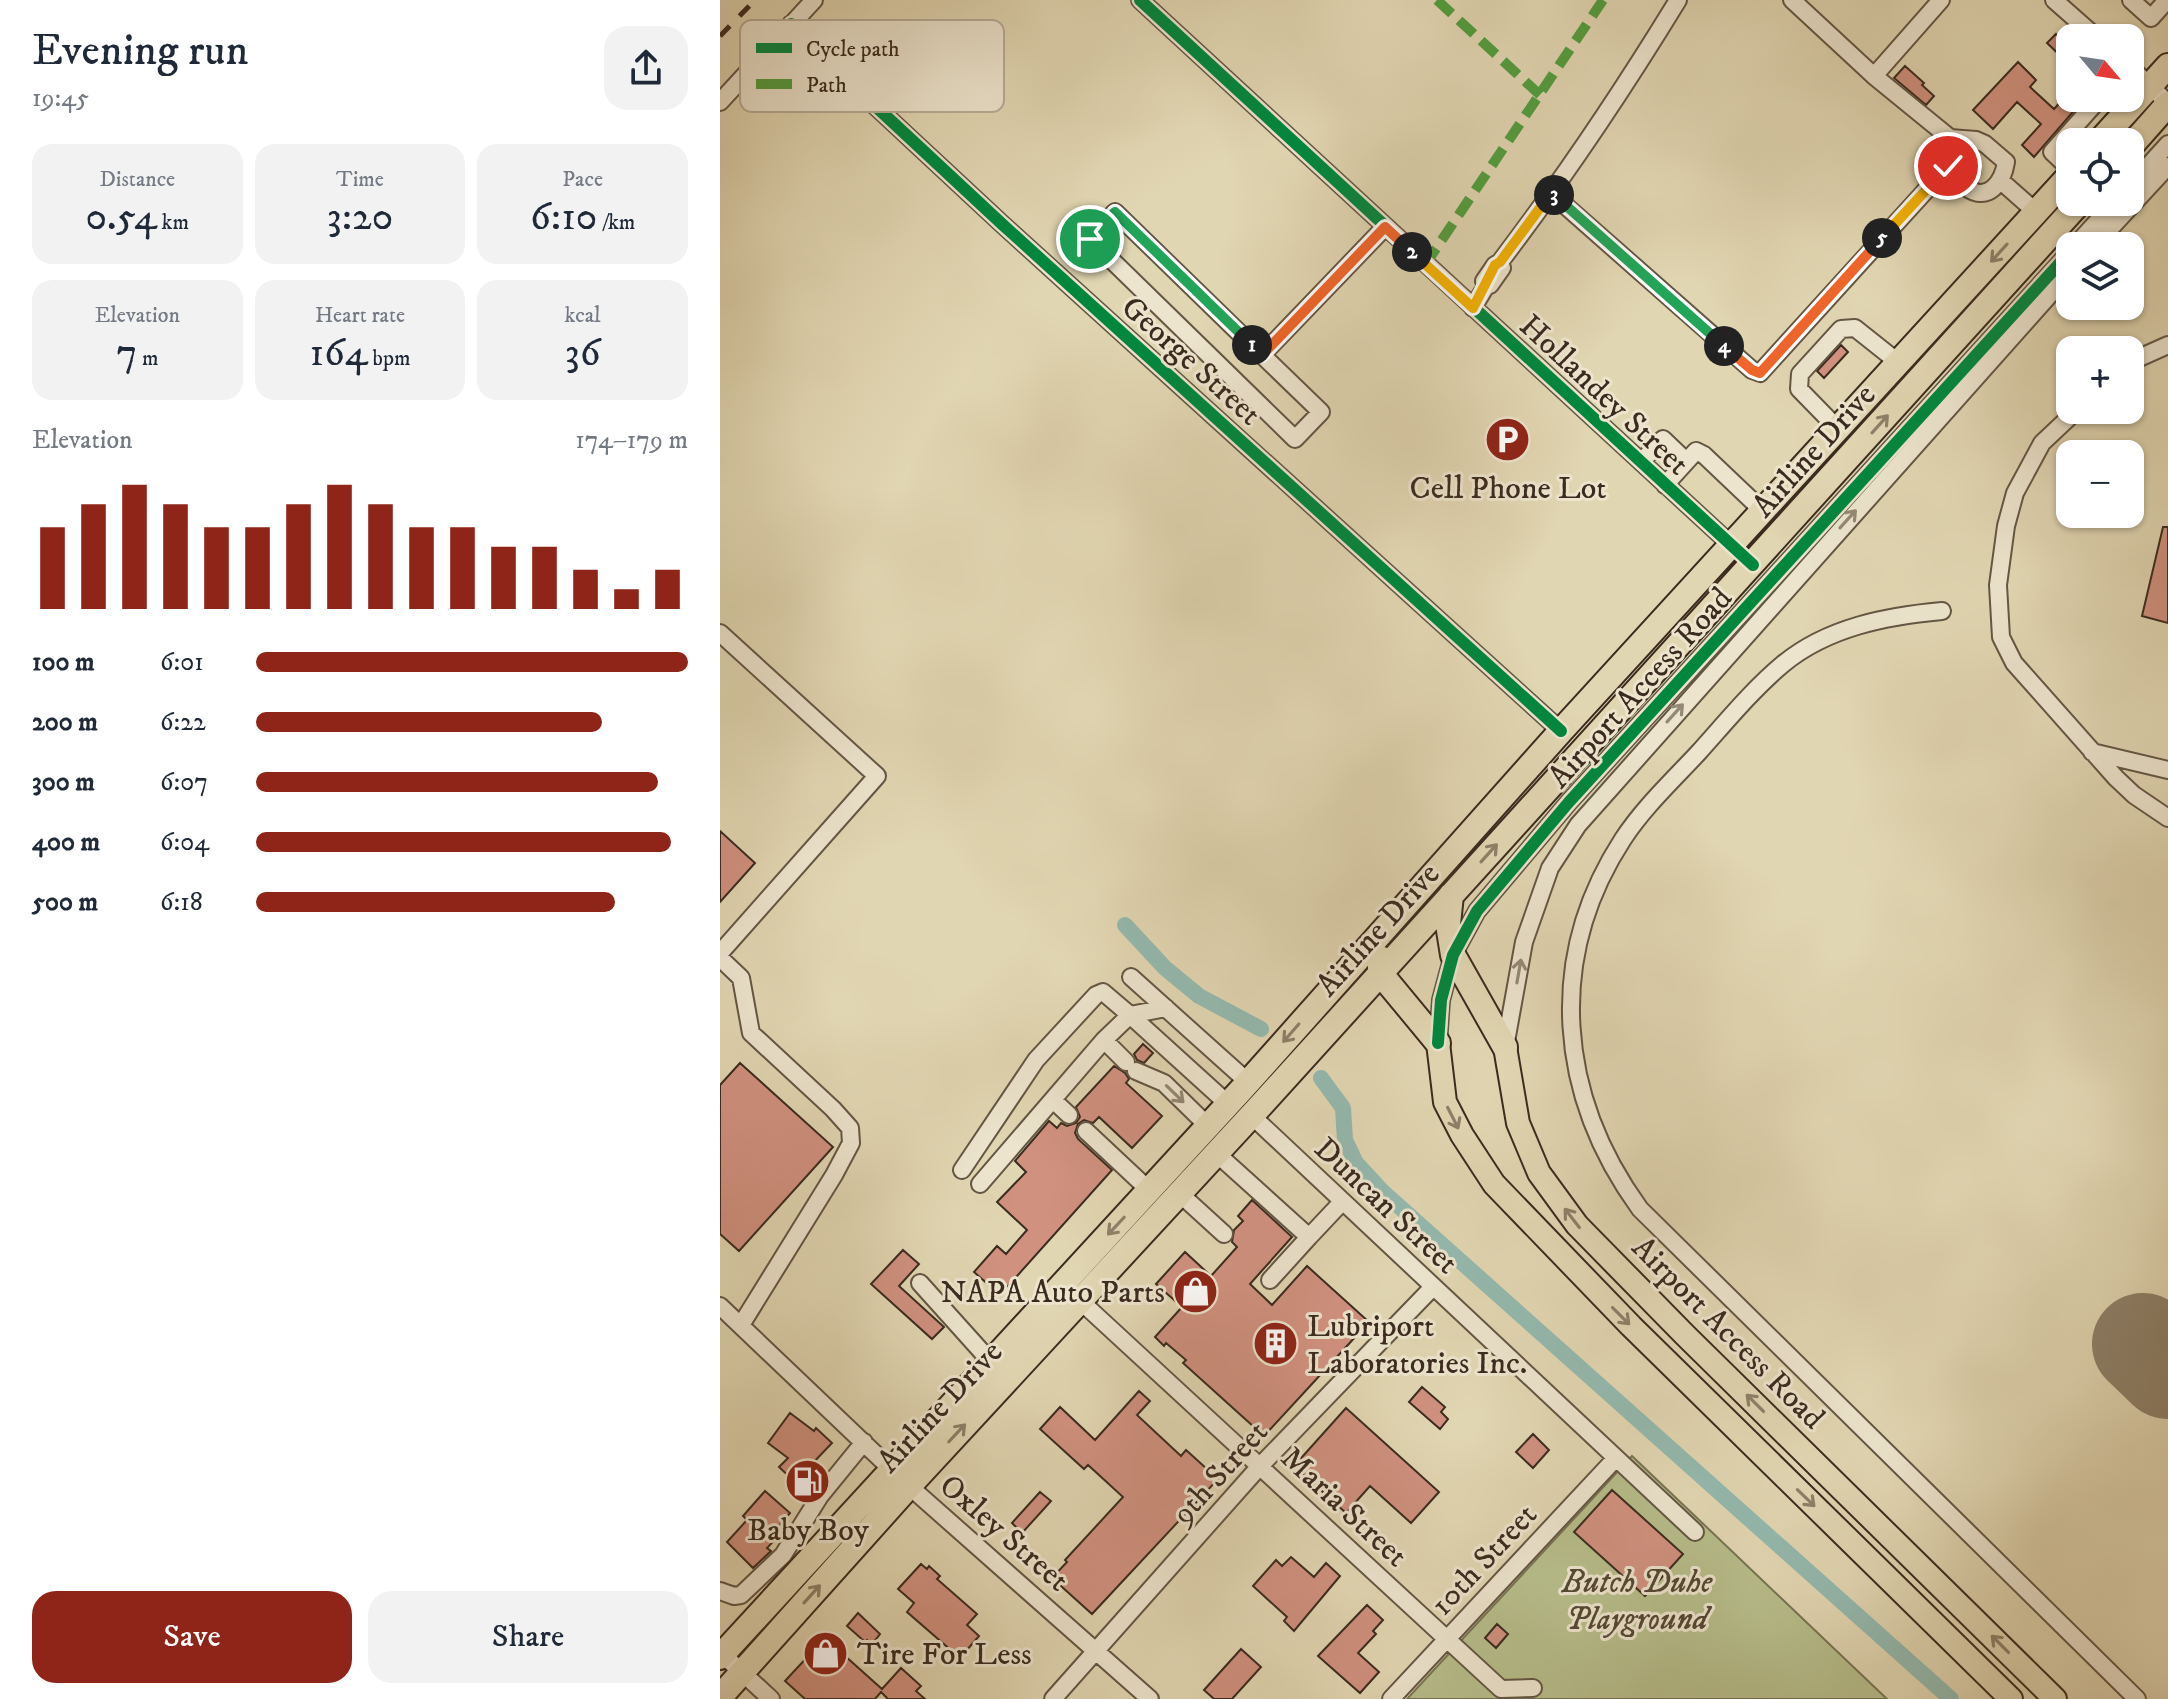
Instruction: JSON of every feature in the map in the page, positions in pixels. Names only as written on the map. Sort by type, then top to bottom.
[{"type":"highway","points":[[2112,128],[2168,66]]},
{"type":"highway","points":[[2144,131],[2168,104]]},
{"type":"highway","name":"Airline Drive","points":[[721,1655],[764,1609],[901,1477],[1071,1292],[1149,1190],[1561,731],[1839,430],[2056,188]]},
{"type":"highway","name":"Airline Drive","points":[[720,1697],[782,1627],[991,1362],[1179,1193],[2067,216]]},
{"type":"highway","points":[[1451,895],[1448,924],[1453,955],[1505,1047]]},
{"type":"highway","points":[[1379,933],[1380,973],[1438,1043]]},
{"type":"highway","points":[[1338,1020],[1371,1003],[1409,1008]]},
{"type":"main road","name":"Airport Access Road","points":[[1438,1043],[1445,1102],[1494,1184],[1631,1326],[2011,1699]]},
{"type":"main road","name":"Airport Access Road","points":[[1505,1047],[1518,1123],[1539,1173],[1577,1225],[2055,1699]]},
{"type":"street","points":[[795,20],[814,0]]},
{"type":"street","name":"Hollandey Street","points":[[1140,0],[1753,565]]},
{"type":"street","points":[[1473,308],[1502,268],[1500,262],[1638,65],[1678,0]]},
{"type":"street","points":[[1792,0],[1904,103],[1950,138],[1976,140],[2006,162],[2001,181],[1986,194],[1977,194],[1957,179]]},
{"type":"street","points":[[1874,76],[1941,0]]},
{"type":"street","points":[[2054,0],[2081,24]]},
{"type":"street","points":[[2131,0],[2151,18],[2167,0]]},
{"type":"street","points":[[720,102],[740,80]]},
{"type":"street","points":[[2144,80],[2168,104]]},
{"type":"street","name":"George Street","points":[[882,112],[1561,731]]},
{"type":"street","points":[[2074,128],[2089,112]]},
{"type":"street","points":[[2118,112],[2123,116]]},
{"type":"street","points":[[1551,193],[1756,373],[1760,373],[1957,179],[1957,140]]},
{"type":"street","points":[[2144,171],[2168,144]]},
{"type":"street","points":[[2107,232],[2168,166]]},
{"type":"street","points":[[2001,181],[2036,212]]},
{"type":"street","points":[[1115,212],[1262,355],[1321,412],[1295,439],[1090,239],[1115,212]]},
{"type":"street","points":[[2088,232],[2102,216]]},
{"type":"street","points":[[1262,355],[1385,227]]},
{"type":"street","name":"Airport Access Road","points":[[1438,1043],[1441,1000],[1453,955],[1477,911],[1569,802],[2056,267]]},
{"type":"street","name":"Airport Access Road","points":[[1505,1047],[1524,942],[1550,868],[1578,825],[2056,287]]},
{"type":"street","points":[[1839,430],[1799,389],[1800,374],[1841,329],[1849,327],[1855,328],[1899,363]]},
{"type":"street","points":[[2144,356],[2168,345]]},
{"type":"street","points":[[2062,424],[2042,443],[2015,493],[2000,562],[1998,609],[2001,637],[2014,663],[2091,752],[2134,795],[2168,818]]},
{"type":"street","points":[[1641,462],[1663,439],[1686,461]]},
{"type":"street","points":[[1665,485],[1696,451],[1764,512]]},
{"type":"street","points":[[1942,611],[1887,617],[1860,624],[1809,647],[1786,662],[1754,691],[1652,802],[1624,837],[1586,916],[1577,952],[1571,1007],[1574,1059],[1583,1100],[1600,1144],[1619,1180],[1640,1209],[2137,1699]]},
{"type":"street","points":[[720,633],[877,776],[720,956],[741,978],[751,1033],[833,1109],[850,1128],[851,1143],[741,1325]]},
{"type":"street","points":[[2091,752],[2168,770]]},
{"type":"street","points":[[1131,977],[1248,1082]]},
{"type":"street","points":[[962,1170],[1036,1060],[1096,995],[1103,992],[1228,1104]]},
{"type":"street","points":[[980,1184],[1104,1040],[1130,1015],[1166,1008]]},
{"type":"street","points":[[1104,1040],[1131,1067],[1164,1083],[1208,1126]]},
{"type":"street","points":[[1053,1100],[1069,1115]]},
{"type":"street","name":"Duncan Street","points":[[1251,1115],[1695,1532]]},
{"type":"street","points":[[1086,1131],[1149,1190]]},
{"type":"street","points":[[1216,1153],[1309,1237]]},
{"type":"street","points":[[1179,1193],[1224,1234]]},
{"type":"street","points":[[1270,1280],[1342,1202]]},
{"type":"street","points":[[920,1283],[991,1362]]},
{"type":"street","name":"9th Street","points":[[1053,1699],[1260,1466],[1433,1287]]},
{"type":"street","name":"Maria Street","points":[[1071,1292],[1501,1689],[1533,1688]]},
{"type":"street","name":"Oxley Street","points":[[720,1306],[901,1477],[1150,1699]]},
{"type":"street","points":[[720,1591],[741,1595],[783,1555],[820,1496],[864,1442]]},
{"type":"street","name":"10th Street","points":[[1391,1699],[1616,1458]]},
{"type":"street","points":[[746,1590],[782,1627]]},
{"type":"street","points":[[721,1655],[771,1699]]},
{"type":"green space","name":"Butch Duhe Playground","points":[[1632,1456],[1887,1699],[1407,1699]]},
{"type":"building","points":[[2056,34],[2056,52],[2047,43]]},
{"type":"building","points":[[2018,62],[2036,80],[2030,87],[2054,109],[2056,107],[2056,112],[2073,112],[2034,157],[2022,145],[2041,124],[2017,102],[1993,129],[1973,110]]},
{"type":"building","points":[[1905,66],[1934,96],[1926,105],[1894,78]]},
{"type":"building","points":[[1974,164],[1981,171],[1974,178],[1967,171]]},
{"type":"building","points":[[1841,345],[1848,352],[1824,378],[1817,371]]},
{"type":"building","points":[[2163,527],[2168,527],[2168,623],[2142,616]]},
{"type":"building","points":[[720,831],[755,863],[720,902]]},
{"type":"building","points":[[1143,1044],[1153,1053],[1144,1063],[1137,1060],[1134,1054]]},
{"type":"building","points":[[740,1063],[833,1147],[739,1251],[720,1234],[720,1085]]},
{"type":"building","points":[[1114,1066],[1125,1073],[1129,1079],[1126,1083],[1162,1116],[1132,1148],[1099,1117],[1093,1123],[1084,1120],[1078,1124],[1075,1133],[1078,1139],[1112,1170],[1000,1295],[974,1272],[997,1246],[1006,1254],[1027,1230],[997,1202],[1026,1172],[1015,1161],[1049,1121],[1057,1128],[1061,1123],[1067,1126],[1076,1123],[1080,1117],[1076,1107]]},
{"type":"building","name":"Lubriport Laboratories Inc.","points":[[1252,1200],[1292,1237],[1250,1284],[1272,1305],[1307,1266],[1369,1322],[1264,1436],[1183,1363],[1186,1360],[1155,1337],[1182,1307],[1156,1284],[1185,1252],[1211,1276],[1237,1247],[1232,1242],[1234,1230],[1243,1221],[1238,1216]]},
{"type":"building","points":[[903,1250],[919,1264],[899,1286],[944,1327],[932,1339],[871,1284]]},
{"type":"building","points":[[1422,1387],[1445,1407],[1441,1412],[1448,1419],[1440,1429],[1409,1402]]},
{"type":"building","points":[[1139,1391],[1150,1401],[1137,1415],[1181,1456],[1186,1450],[1218,1479],[1092,1614],[1052,1578],[1123,1497],[1088,1465],[1084,1469],[1040,1429],[1060,1407],[1095,1440]]},
{"type":"building","points":[[1346,1408],[1439,1492],[1411,1523],[1370,1486],[1346,1513],[1294,1466]]},
{"type":"building","points":[[790,1413],[814,1431],[816,1428],[832,1443],[811,1465],[823,1475],[808,1494],[779,1467],[788,1458],[768,1443]]},
{"type":"building","points":[[1533,1434],[1549,1450],[1533,1468],[1516,1452]]},
{"type":"building","points":[[1612,1490],[1683,1554],[1645,1596],[1574,1532]]},
{"type":"building","points":[[765,1491],[790,1513],[777,1528],[782,1532],[767,1548],[771,1551],[753,1568],[727,1542],[747,1520],[743,1516]]},
{"type":"building","points":[[1040,1492],[1051,1501],[1022,1533],[1012,1523]]},
{"type":"building","points":[[1291,1557],[1314,1577],[1326,1563],[1340,1576],[1294,1631],[1284,1621],[1287,1617],[1253,1586],[1276,1560],[1282,1566]]},
{"type":"building","points":[[921,1564],[927,1569],[929,1566],[940,1576],[937,1579],[977,1614],[967,1625],[979,1636],[960,1658],[907,1612],[914,1603],[898,1589]]},
{"type":"building","points":[[1367,1605],[1383,1620],[1373,1631],[1376,1634],[1358,1653],[1379,1672],[1360,1693],[1318,1656]]},
{"type":"building","points":[[858,1613],[880,1634],[872,1644],[867,1640],[865,1642],[847,1626]]},
{"type":"building","points":[[1497,1624],[1508,1634],[1496,1648],[1485,1638]]},
{"type":"building","name":"Tire For Less","points":[[825,1638],[882,1689],[901,1668],[921,1686],[916,1691],[925,1699],[888,1699],[881,1692],[875,1699],[805,1699],[785,1681]]},
{"type":"building","points":[[1241,1649],[1261,1667],[1232,1699],[1214,1699],[1204,1690]]},
{"type":"waterway","points":[[1125,925],[1165,968],[1199,996],[1261,1029]]},
{"type":"waterway","points":[[1321,1078],[1343,1108],[1345,1140],[1356,1163],[1383,1192],[1951,1699]]},
{"type":"runway","points":[[2143,1344],[2168,1368]]},
{"type":"railway","points":[[720,36],[755,0]]},
{"type":"marked path","points":[[1437,0],[1540,95]]},
{"type":"marked path","points":[[1425,265],[1603,0]]},
{"type":"cycle path","points":[[1140,0],[1753,565]]},
{"type":"cycle path","points":[[882,112],[1561,731]]},
{"type":"cycle path","points":[[1438,1043],[1441,1000],[1453,955],[1477,911],[1569,802],[2056,267]]},
{"type":"place","name":"Cell Phone Lot","points":[[1508,440]]},
{"type":"place","name":"NAPA Auto Parts","points":[[1196,1291]]},
{"type":"place","name":"Lubriport Laboratories Inc.","points":[[1276,1343]]},
{"type":"place","name":"Baby Boy","points":[[808,1482]]},
{"type":"place","name":"Tire For Less","points":[[826,1653]]},
{"type":"route","points":[[1090,239],[1115,212],[1262,355],[1385,227],[1473,308],[1486,286],[1484,281],[1489,273],[1551,193],[1756,373],[1760,373],[1948,166]]}]
